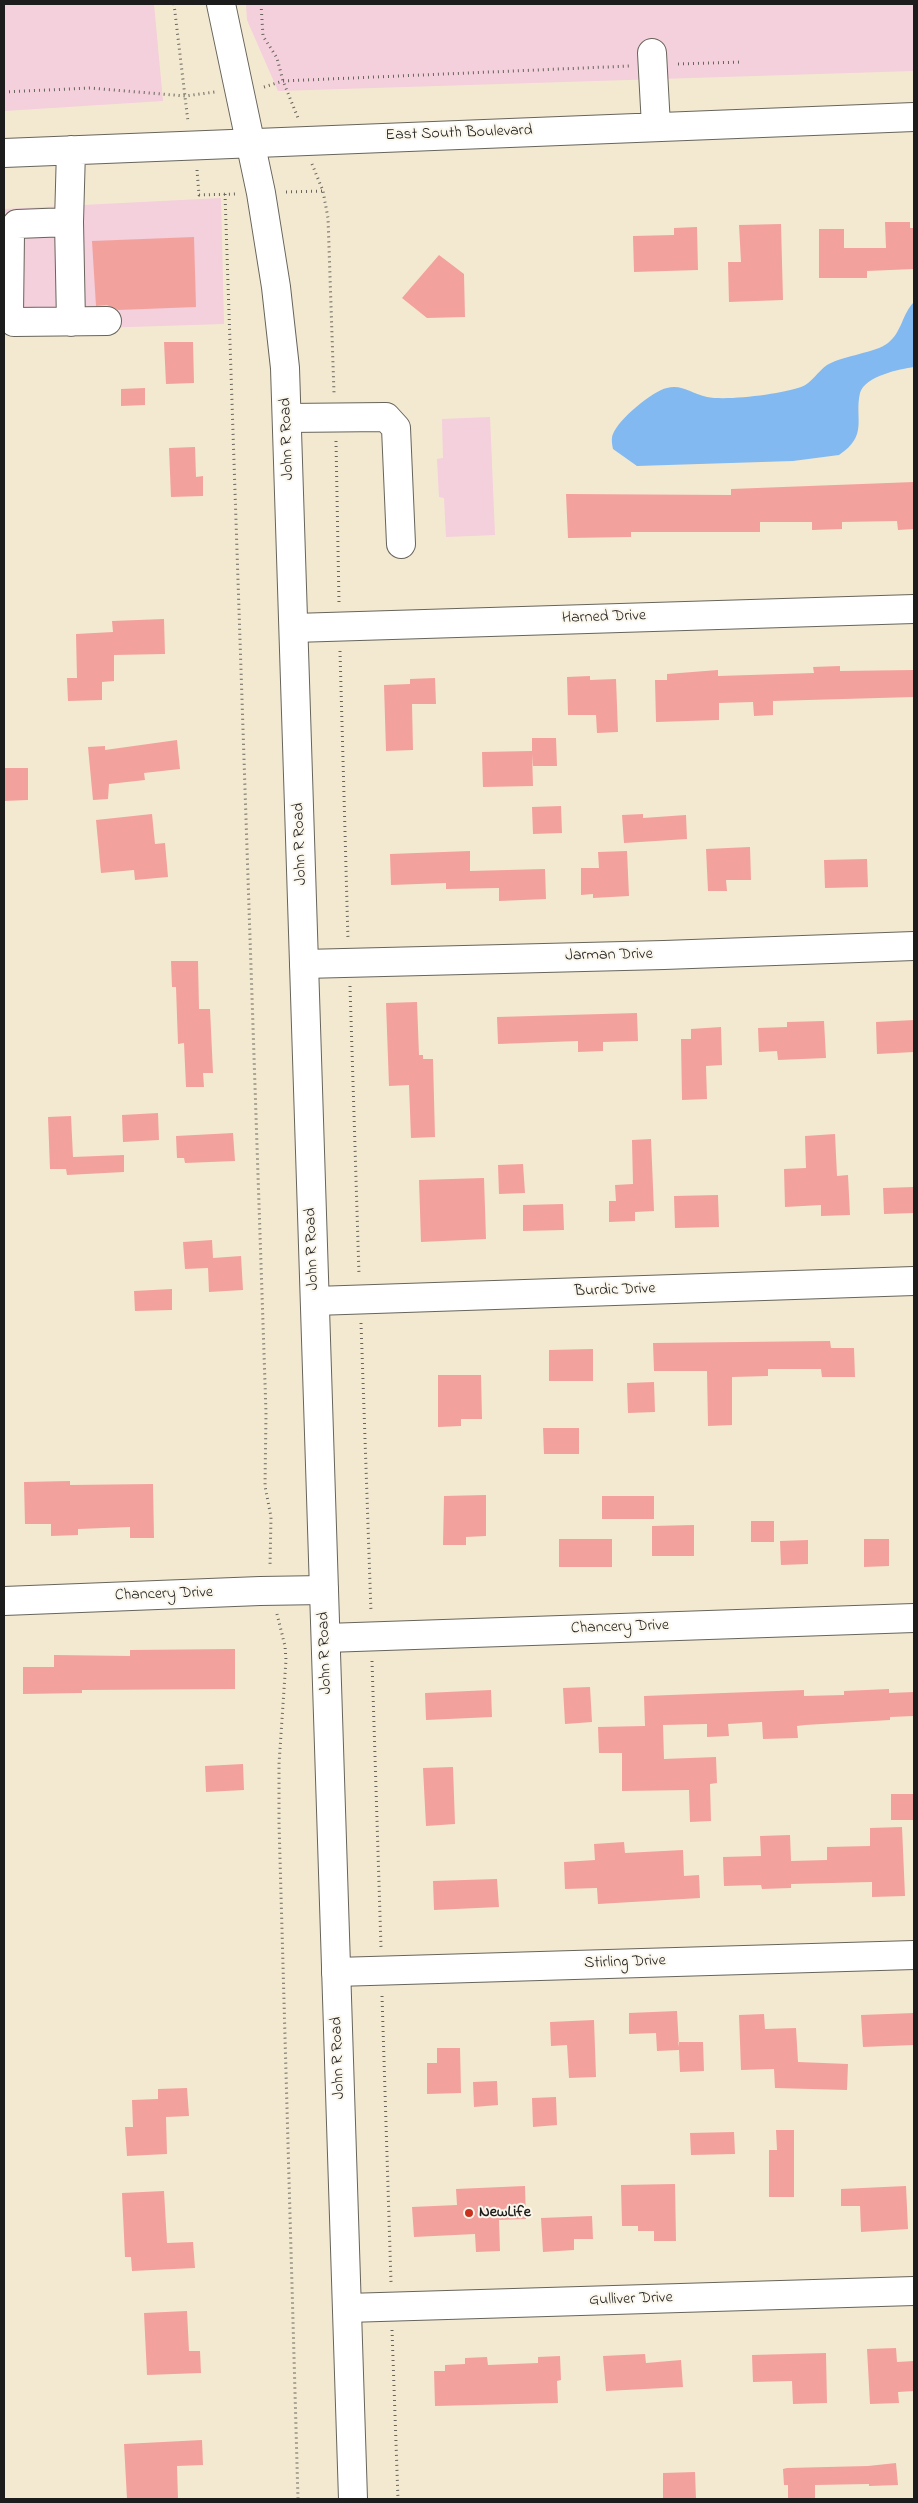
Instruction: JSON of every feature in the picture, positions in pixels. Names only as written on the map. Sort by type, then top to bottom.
[{"type":"street","name":"John R Road","points":[[221,4],[261,193],[280,319],[287,418],[353,2499]]},
{"type":"street","points":[[652,59],[656,126]]},
{"type":"street","name":"East South Boulevard","points":[[4,153],[914,117]]},
{"type":"street","points":[[71,150],[69,222],[71,322]]},
{"type":"street","points":[[69,222],[17,224],[10,234],[9,314],[14,322],[107,321]]},
{"type":"street","points":[[287,418],[386,417],[396,428],[401,544]]},
{"type":"street","name":"Harned Drive","points":[[294,628],[914,609]]},
{"type":"street","name":"Jarman Drive","points":[[304,964],[664,955],[914,946]]},
{"type":"street","name":"Burdic Drive","points":[[315,1301],[914,1281]]},
{"type":"street","name":"Chancery Drive","points":[[4,1601],[324,1590]]},
{"type":"street","name":"Chancery Drive","points":[[326,1638],[914,1618]]},
{"type":"street","name":"Stirling Drive","points":[[336,1972],[914,1955]]},
{"type":"street","name":"Gulliver Drive","points":[[347,2308],[914,2291]]},
{"type":"path","points":[[174,4],[187,113]]},
{"type":"path","points":[[261,4],[263,36],[277,58],[283,81],[294,107]]},
{"type":"path","points":[[265,86],[283,81],[652,59],[742,62]]},
{"type":"path","points":[[4,92],[90,88],[185,96],[201,94]]},
{"type":"path","points":[[299,191],[323,191],[315,171]]},
{"type":"path","points":[[197,176],[199,195],[234,194]]},
{"type":"path","points":[[225,194],[266,1413],[265,1486],[271,1517],[270,1560]]},
{"type":"path","points":[[340,648],[348,941]]},
{"type":"path","points":[[350,984],[360,1276]]},
{"type":"path","points":[[361,1320],[371,1614]]},
{"type":"path","points":[[276,1611],[286,1660],[279,1764],[278,1823],[298,2499]]},
{"type":"path","points":[[372,1657],[381,1949]]},
{"type":"path","points":[[382,1992],[391,2283]]},
{"type":"path","points":[[392,2328],[398,2499]]},
{"type":"shaded area","points":[[4,4],[154,4],[163,101],[4,111]]},
{"type":"shaded area","points":[[246,4],[914,4],[914,71],[278,91],[247,20]]},
{"type":"shaded area","points":[[221,198],[224,324],[4,331],[4,209]]},
{"type":"shaded area","points":[[490,417],[495,535],[446,537],[444,498],[439,497],[437,459],[443,458],[442,419]]},
{"type":"water","points":[[914,302],[914,367],[884,374],[863,387],[860,393],[857,433],[854,441],[839,455],[793,461],[637,466],[613,449],[612,436],[621,421],[645,400],[661,390],[677,387],[702,396],[727,398],[768,394],[801,387],[827,365],[876,349],[888,343],[893,339]]},
{"type":"building","points":[[885,222],[910,222],[910,228],[914,228],[914,269],[867,271],[867,278],[819,278],[819,229],[844,229],[844,248],[886,248]]},
{"type":"building","points":[[781,224],[783,300],[729,302],[728,262],[741,262],[739,225]]},
{"type":"building","points":[[697,227],[698,270],[634,272],[633,236],[674,235],[674,228]]},
{"type":"building","points":[[194,237],[196,307],[118,310],[107,305],[96,306],[92,241]]},
{"type":"building","points":[[439,255],[464,274],[465,317],[427,318],[402,298]]},
{"type":"building","points":[[164,342],[193,342],[194,383],[166,384]]},
{"type":"building","points":[[145,388],[145,405],[121,406],[121,389]]},
{"type":"building","points":[[195,447],[196,477],[203,476],[203,496],[171,497],[169,448]]},
{"type":"building","points":[[914,482],[914,529],[898,530],[897,521],[842,522],[842,529],[812,530],[812,522],[760,522],[760,532],[631,532],[631,537],[568,538],[566,494],[731,495],[731,489]]},
{"type":"building","points":[[164,619],[165,654],[114,655],[114,681],[102,682],[102,700],[68,701],[67,678],[77,678],[76,634],[113,632],[112,621]]},
{"type":"building","points":[[840,666],[840,671],[914,670],[914,697],[773,701],[773,715],[754,716],[753,702],[719,703],[719,720],[656,722],[655,680],[667,680],[667,674],[718,670],[718,676],[814,673],[813,667]]},
{"type":"building","points":[[590,676],[590,680],[616,679],[618,732],[597,733],[596,715],[568,715],[567,677]]},
{"type":"building","points":[[435,678],[436,704],[412,704],[413,750],[386,751],[384,685],[410,684],[410,679]]},
{"type":"building","points":[[532,738],[556,738],[557,766],[533,766],[532,754],[533,786],[483,787],[482,752],[532,751]]},
{"type":"building","points":[[177,740],[180,769],[144,773],[145,780],[109,784],[108,799],[93,800],[88,747],[105,746],[105,750]]},
{"type":"building","points":[[4,768],[28,768],[28,800],[4,801]]},
{"type":"building","points":[[561,806],[562,833],[533,834],[532,807]]},
{"type":"building","points":[[152,814],[155,844],[165,843],[168,877],[135,880],[134,870],[101,873],[96,820]]},
{"type":"building","points":[[643,814],[643,818],[686,815],[687,839],[624,843],[622,815]]},
{"type":"building","points":[[750,847],[751,880],[726,880],[727,891],[708,891],[706,849]]},
{"type":"building","points":[[470,851],[470,871],[545,869],[546,899],[499,901],[499,888],[446,889],[446,883],[391,885],[390,854]]},
{"type":"building","points":[[627,851],[629,896],[593,898],[593,894],[581,895],[581,868],[599,868],[598,852]]},
{"type":"building","points":[[867,859],[868,887],[825,888],[824,860]]},
{"type":"building","points":[[171,961],[198,961],[199,1009],[210,1009],[213,1073],[203,1073],[204,1087],[186,1087],[184,1043],[178,1044],[176,987],[172,987]]},
{"type":"building","points":[[417,1002],[419,1055],[423,1055],[423,1059],[433,1059],[435,1137],[411,1138],[409,1085],[389,1086],[386,1003]]},
{"type":"building","points":[[637,1013],[638,1041],[603,1042],[603,1051],[578,1052],[578,1041],[498,1044],[497,1017]]},
{"type":"building","points":[[914,1020],[914,1052],[877,1054],[876,1022]]},
{"type":"building","points":[[824,1021],[826,1058],[778,1060],[777,1051],[759,1052],[758,1028],[787,1027],[787,1022]]},
{"type":"building","points":[[721,1027],[722,1065],[706,1066],[707,1099],[682,1100],[681,1039],[691,1039],[691,1029]]},
{"type":"building","points":[[158,1113],[159,1140],[123,1142],[122,1115]]},
{"type":"building","points":[[71,1116],[73,1157],[124,1155],[124,1172],[67,1175],[66,1169],[50,1169],[48,1117]]},
{"type":"building","points":[[233,1133],[235,1161],[185,1163],[184,1158],[177,1158],[176,1136]]},
{"type":"building","points":[[835,1134],[837,1176],[848,1175],[850,1215],[821,1216],[821,1205],[785,1207],[784,1169],[806,1168],[805,1136]]},
{"type":"building","points":[[651,1139],[654,1211],[635,1212],[635,1221],[609,1222],[609,1201],[616,1201],[615,1185],[633,1184],[632,1140]]},
{"type":"building","points":[[523,1164],[525,1193],[499,1194],[498,1165]]},
{"type":"building","points":[[484,1178],[486,1239],[421,1242],[419,1180]]},
{"type":"building","points":[[914,1187],[914,1213],[884,1214],[883,1188]]},
{"type":"building","points":[[718,1195],[719,1227],[675,1228],[674,1196]]},
{"type":"building","points":[[563,1204],[564,1230],[523,1231],[523,1205]]},
{"type":"building","points":[[212,1240],[213,1258],[241,1256],[243,1290],[209,1292],[208,1268],[185,1269],[183,1242]]},
{"type":"building","points":[[172,1289],[172,1310],[135,1311],[134,1291]]},
{"type":"building","points":[[830,1341],[831,1348],[854,1348],[855,1377],[822,1377],[821,1369],[768,1369],[768,1376],[732,1377],[732,1425],[708,1426],[707,1371],[654,1371],[653,1343]]},
{"type":"building","points":[[593,1349],[593,1381],[549,1381],[549,1350]]},
{"type":"building","points":[[438,1375],[481,1375],[482,1419],[461,1419],[461,1426],[438,1427]]},
{"type":"building","points":[[654,1382],[655,1412],[628,1413],[627,1383]]},
{"type":"building","points":[[543,1428],[579,1428],[579,1454],[544,1454]]},
{"type":"building","points":[[70,1481],[70,1485],[153,1484],[154,1538],[130,1538],[130,1527],[78,1529],[78,1535],[51,1536],[51,1524],[25,1524],[24,1482]]},
{"type":"building","points":[[486,1495],[486,1536],[466,1537],[466,1545],[443,1545],[444,1496]]},
{"type":"building","points":[[602,1496],[654,1496],[654,1519],[602,1519]]},
{"type":"building","points":[[751,1521],[774,1521],[774,1542],[751,1542]]},
{"type":"building","points":[[694,1525],[694,1556],[652,1556],[652,1526]]},
{"type":"building","points":[[559,1539],[612,1539],[612,1567],[559,1567]]},
{"type":"building","points":[[864,1539],[889,1539],[889,1566],[864,1567]]},
{"type":"building","points":[[808,1540],[808,1564],[781,1565],[780,1541]]},
{"type":"building","points":[[235,1649],[235,1689],[82,1690],[82,1693],[23,1694],[23,1667],[54,1667],[54,1655],[130,1656],[130,1650]]},
{"type":"building","points":[[590,1687],[592,1722],[565,1724],[563,1688]]},
{"type":"building","points":[[889,1689],[889,1693],[914,1692],[914,1716],[890,1717],[890,1720],[797,1726],[798,1738],[763,1739],[762,1722],[728,1724],[729,1736],[707,1737],[707,1724],[663,1725],[664,1759],[716,1757],[717,1783],[710,1784],[711,1821],[690,1822],[689,1790],[622,1791],[622,1753],[599,1753],[598,1727],[645,1726],[644,1696],[804,1690],[804,1696],[844,1695],[844,1691]]},
{"type":"building","points":[[491,1690],[492,1717],[426,1720],[425,1693]]},
{"type":"building","points":[[243,1764],[244,1790],[206,1792],[205,1766]]},
{"type":"building","points":[[453,1767],[455,1824],[426,1826],[423,1768]]},
{"type":"building","points":[[891,1794],[914,1794],[914,1820],[891,1820]]},
{"type":"building","points":[[902,1827],[905,1896],[872,1897],[872,1882],[791,1884],[791,1888],[762,1889],[761,1885],[724,1886],[723,1857],[761,1856],[760,1836],[790,1835],[791,1861],[827,1860],[827,1847],[870,1846],[870,1828]]},
{"type":"building","points":[[624,1842],[625,1853],[683,1850],[684,1876],[699,1875],[700,1898],[598,1904],[597,1888],[565,1889],[564,1862],[595,1860],[594,1844]]},
{"type":"building","points":[[497,1879],[499,1907],[434,1910],[433,1881]]},
{"type":"building","points":[[677,2011],[679,2042],[703,2042],[704,2071],[680,2072],[679,2050],[657,2051],[656,2033],[629,2034],[629,2013]]},
{"type":"building","points":[[914,2013],[914,2045],[863,2047],[861,2015]]},
{"type":"building","points":[[764,2014],[765,2029],[796,2028],[798,2062],[848,2064],[847,2090],[775,2088],[774,2069],[741,2070],[739,2015]]},
{"type":"building","points":[[594,2020],[596,2077],[569,2078],[567,2045],[551,2046],[550,2022]]},
{"type":"building","points":[[437,2048],[460,2048],[461,2093],[427,2094],[427,2063],[437,2063]]},
{"type":"building","points":[[497,2081],[498,2105],[474,2107],[473,2082]]},
{"type":"building","points":[[187,2088],[189,2116],[166,2117],[167,2154],[127,2156],[125,2127],[133,2127],[132,2100],[158,2099],[158,2089]]},
{"type":"building","points":[[556,2097],[557,2125],[533,2127],[532,2098]]},
{"type":"building","points":[[776,2130],[794,2130],[794,2197],[769,2197],[769,2150],[777,2150]]},
{"type":"building","points":[[734,2132],[735,2154],[691,2155],[690,2133]]},
{"type":"building","points":[[675,2184],[676,2241],[654,2241],[654,2231],[638,2231],[638,2226],[622,2226],[621,2185]]},
{"type":"building","name":"NewLife","points":[[525,2186],[526,2219],[499,2220],[500,2251],[476,2252],[475,2234],[414,2237],[412,2207],[457,2205],[456,2189]]},
{"type":"building","points":[[906,2186],[908,2229],[861,2232],[860,2206],[841,2206],[841,2189]]},
{"type":"building","points":[[164,2191],[167,2243],[193,2242],[195,2268],[132,2271],[131,2257],[125,2257],[122,2193]]},
{"type":"building","points":[[592,2216],[593,2239],[574,2239],[574,2250],[543,2252],[541,2218]]},
{"type":"building","points":[[187,2311],[189,2351],[200,2351],[201,2373],[147,2375],[144,2313]]},
{"type":"building","points":[[896,2348],[897,2362],[914,2361],[914,2391],[898,2392],[899,2403],[870,2404],[867,2349]]},
{"type":"building","points":[[826,2353],[827,2403],[793,2404],[792,2381],[753,2382],[752,2355]]},
{"type":"building","points":[[645,2354],[646,2363],[681,2360],[683,2387],[606,2391],[603,2356]]},
{"type":"building","points":[[560,2356],[561,2380],[557,2381],[558,2403],[435,2406],[434,2371],[445,2371],[445,2365],[465,2364],[465,2358],[487,2357],[488,2365],[538,2363],[538,2357]]},
{"type":"building","points":[[202,2440],[203,2465],[177,2466],[178,2499],[127,2499],[124,2444]]},
{"type":"building","points":[[896,2463],[898,2485],[815,2485],[815,2499],[788,2499],[788,2485],[784,2485],[783,2469],[787,2468],[868,2466]]},
{"type":"building","points":[[695,2472],[696,2499],[663,2499],[663,2473]]},
{"type":"place","name":"NewLife","points":[[469,2213]]}]
